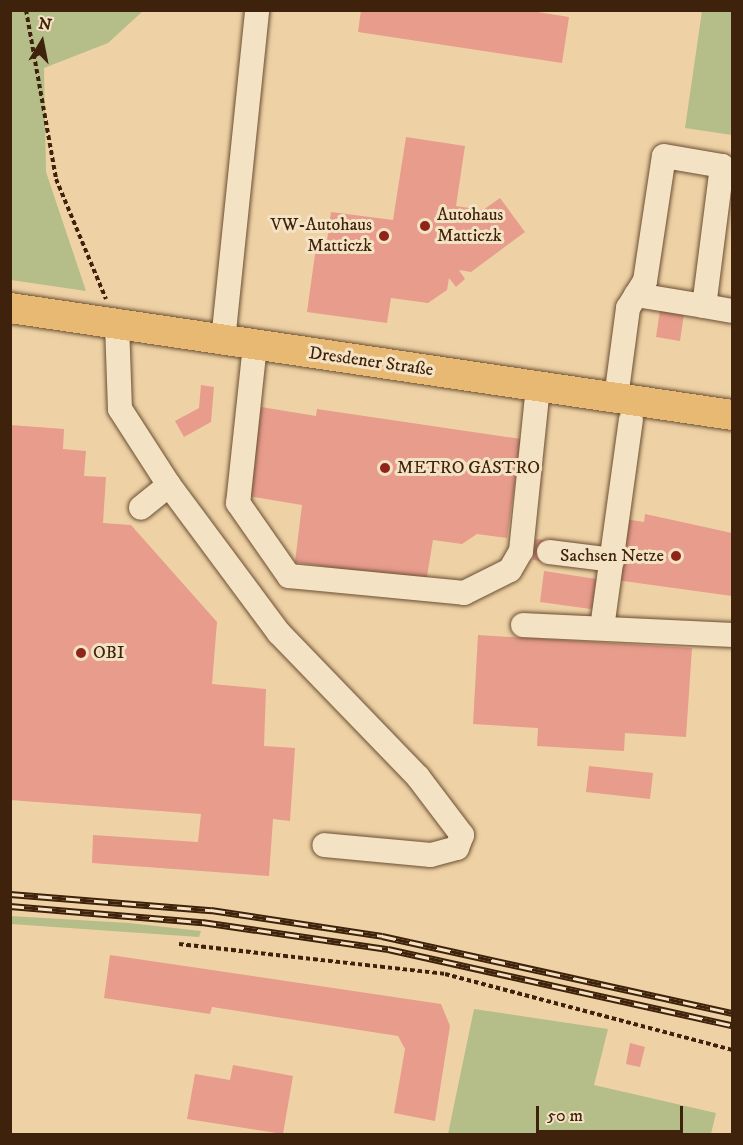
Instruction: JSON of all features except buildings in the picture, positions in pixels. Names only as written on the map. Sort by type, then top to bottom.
[{"type":"main road","name":"Dresdener Straße","points":[[10,308],[538,387],[624,409],[732,415]]},
{"type":"lane","points":[[223,340],[257,10]]},
{"type":"lane","points":[[602,628],[613,560],[629,490],[624,409],[628,308],[645,280],[664,156],[722,166],[704,306]]},
{"type":"lane","points":[[636,295],[732,311]]},
{"type":"lane","points":[[117,324],[120,409],[169,485],[279,633],[418,777],[462,835],[457,848],[431,855],[324,845]]},
{"type":"lane","points":[[255,345],[238,503],[289,576],[464,593],[510,570],[521,551],[538,387]]},
{"type":"lane","points":[[141,508],[169,485]]},
{"type":"lane","points":[[549,552],[613,560]]},
{"type":"lane","points":[[523,625],[732,635]]},
{"type":"path","points":[[26,10],[56,179],[117,324]]},
{"type":"path","points":[[179,944],[445,974],[732,1050]]},
{"type":"green space","points":[[11,10],[143,11],[108,43],[44,68],[46,172],[86,291],[11,280]]},
{"type":"green space","points":[[702,11],[732,11],[732,135],[685,128]]},
{"type":"green space","points":[[10,916],[129,923],[201,931],[199,937],[11,924]]},
{"type":"green space","points":[[474,1009],[608,1029],[594,1085],[716,1113],[711,1134],[448,1134]]},
{"type":"railway","points":[[10,894],[211,910],[382,936],[732,1013]]},
{"type":"railway","points":[[10,906],[202,922],[388,949],[732,1025]]},
{"type":"place","name":"Autohaus Matticzk","points":[[425,226]]},
{"type":"place","name":"VW-Autohaus Matticzk","points":[[384,236]]},
{"type":"place","name":"METRO GASTRO","points":[[385,468]]},
{"type":"place","name":"Sachsen Netze","points":[[676,556]]},
{"type":"place","name":"OBI","points":[[81,653]]}]
